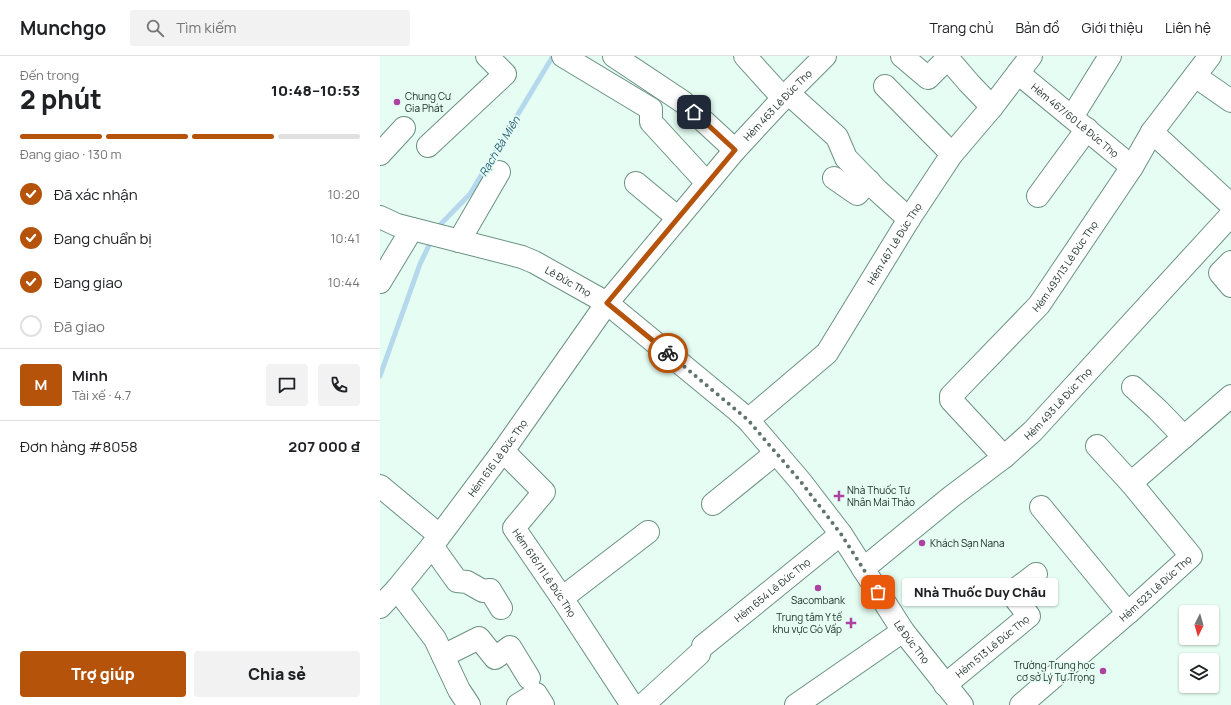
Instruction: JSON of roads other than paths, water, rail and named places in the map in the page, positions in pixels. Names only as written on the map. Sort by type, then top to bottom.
[{"type":"street","points":[[428,146],[505,74],[487,56]]},
{"type":"street","points":[[563,56],[651,109],[651,122],[707,183]]},
{"type":"street","points":[[614,56],[683,102],[735,150]]},
{"type":"street","points":[[745,56],[786,95],[837,137],[846,158],[869,182],[909,219]]},
{"type":"street","points":[[902,56],[928,78],[946,60],[953,59],[969,83],[992,106]]},
{"type":"street","name":"Hẻm 467 Lê Đức Thọ","points":[[748,420],[827,353],[909,219],[952,154],[1031,56]]},
{"type":"street","points":[[1038,196],[1080,123],[1110,56]]},
{"type":"street","name":"Hẻm 493/13 Lê Đức Thọ","points":[[1004,457],[951,400],[951,396],[1039,304],[1132,166],[1152,132],[1210,56]]},
{"type":"street","name":"Hẻm 463 Lê Đức Thọ","points":[[607,303],[735,150],[786,95],[813,61]]},
{"type":"street","name":"Hẻm 467/60 Lê Đức Thọ","points":[[1018,73],[1132,166]]},
{"type":"street","points":[[1195,76],[1231,101]]},
{"type":"street","points":[[885,86],[952,154]]},
{"type":"street","points":[[380,154],[404,128]]},
{"type":"street","points":[[1152,132],[1231,205]]},
{"type":"street","points":[[451,239],[499,172]]},
{"type":"street","points":[[834,178],[857,194],[869,182]]},
{"type":"street","points":[[636,183],[678,218]]},
{"type":"street","name":"Hẻm 493 Lê Đức Thọ","points":[[863,569],[951,497],[1004,457],[1032,431],[1231,216]]},
{"type":"street","name":"Lê Đức Thọ","points":[[380,217],[397,225],[418,231],[522,257],[607,303],[748,420],[801,482],[841,534],[903,631],[962,705]]},
{"type":"street","points":[[380,282],[418,231]]},
{"type":"street","points":[[1231,262],[1220,273],[1231,286]]},
{"type":"street","name":"Hẻm 616 Lê Đức Thọ","points":[[380,607],[397,589],[436,540],[502,451],[607,303]]},
{"type":"street","points":[[1132,387],[1158,410],[1184,437]]},
{"type":"street","points":[[1097,446],[1131,483],[1231,396]]},
{"type":"street","name":"Hẻm 616/11 Lê Đức Thọ","points":[[502,451],[544,492],[514,528],[632,705]]},
{"type":"street","points":[[713,504],[776,453]]},
{"type":"street","name":"Hẻm 523 Lê Đức Thọ","points":[[1021,705],[1128,613],[1191,556],[1131,483]]},
{"type":"street","points":[[380,486],[436,540],[457,581],[467,582],[483,591],[490,590],[501,608]]},
{"type":"street","points":[[1041,507],[1128,613]]},
{"type":"street","points":[[562,598],[648,532]]},
{"type":"street","name":"Hẻm 654 Lê Đức Thọ","points":[[643,705],[701,650],[841,534]]},
{"type":"street","name":"Hẻm 513 Lê Đức Thọ","points":[[945,685],[1029,616],[1011,593],[1036,574]]},
{"type":"street","points":[[397,589],[435,639],[459,690],[469,705]]},
{"type":"street","points":[[796,705],[903,631]]},
{"type":"street","points":[[443,656],[479,638],[495,658],[510,646],[529,678]]},
{"type":"street","points":[[518,705],[536,694],[543,705]]},
{"type":"waterway","name":"Rạch Bà Miên","points":[[436,229],[470,194],[553,56]]},
{"type":"waterway","name":"Rạch Bà Miên","points":[[380,376],[420,264],[432,239]]},
{"type":"place","name":"Chung Cư Gia Phát","points":[[397,102]]},
{"type":"place","name":"Nhà Thuốc Tư Nhân Mai Thảo","points":[[839,496]]},
{"type":"place","name":"Khách Sạn Nana","points":[[922,543]]},
{"type":"place","name":"Sacombank","points":[[818,588]]},
{"type":"place","name":"Nhà Thuốc Duy Châu","points":[[878,592]]},
{"type":"place","name":"Trung tâm Y tế khu vực Gò Vấp","points":[[851,623]]},
{"type":"place","name":"Trường Trung học cơ sở Lý Tự Trọng","points":[[1103,671]]}]
